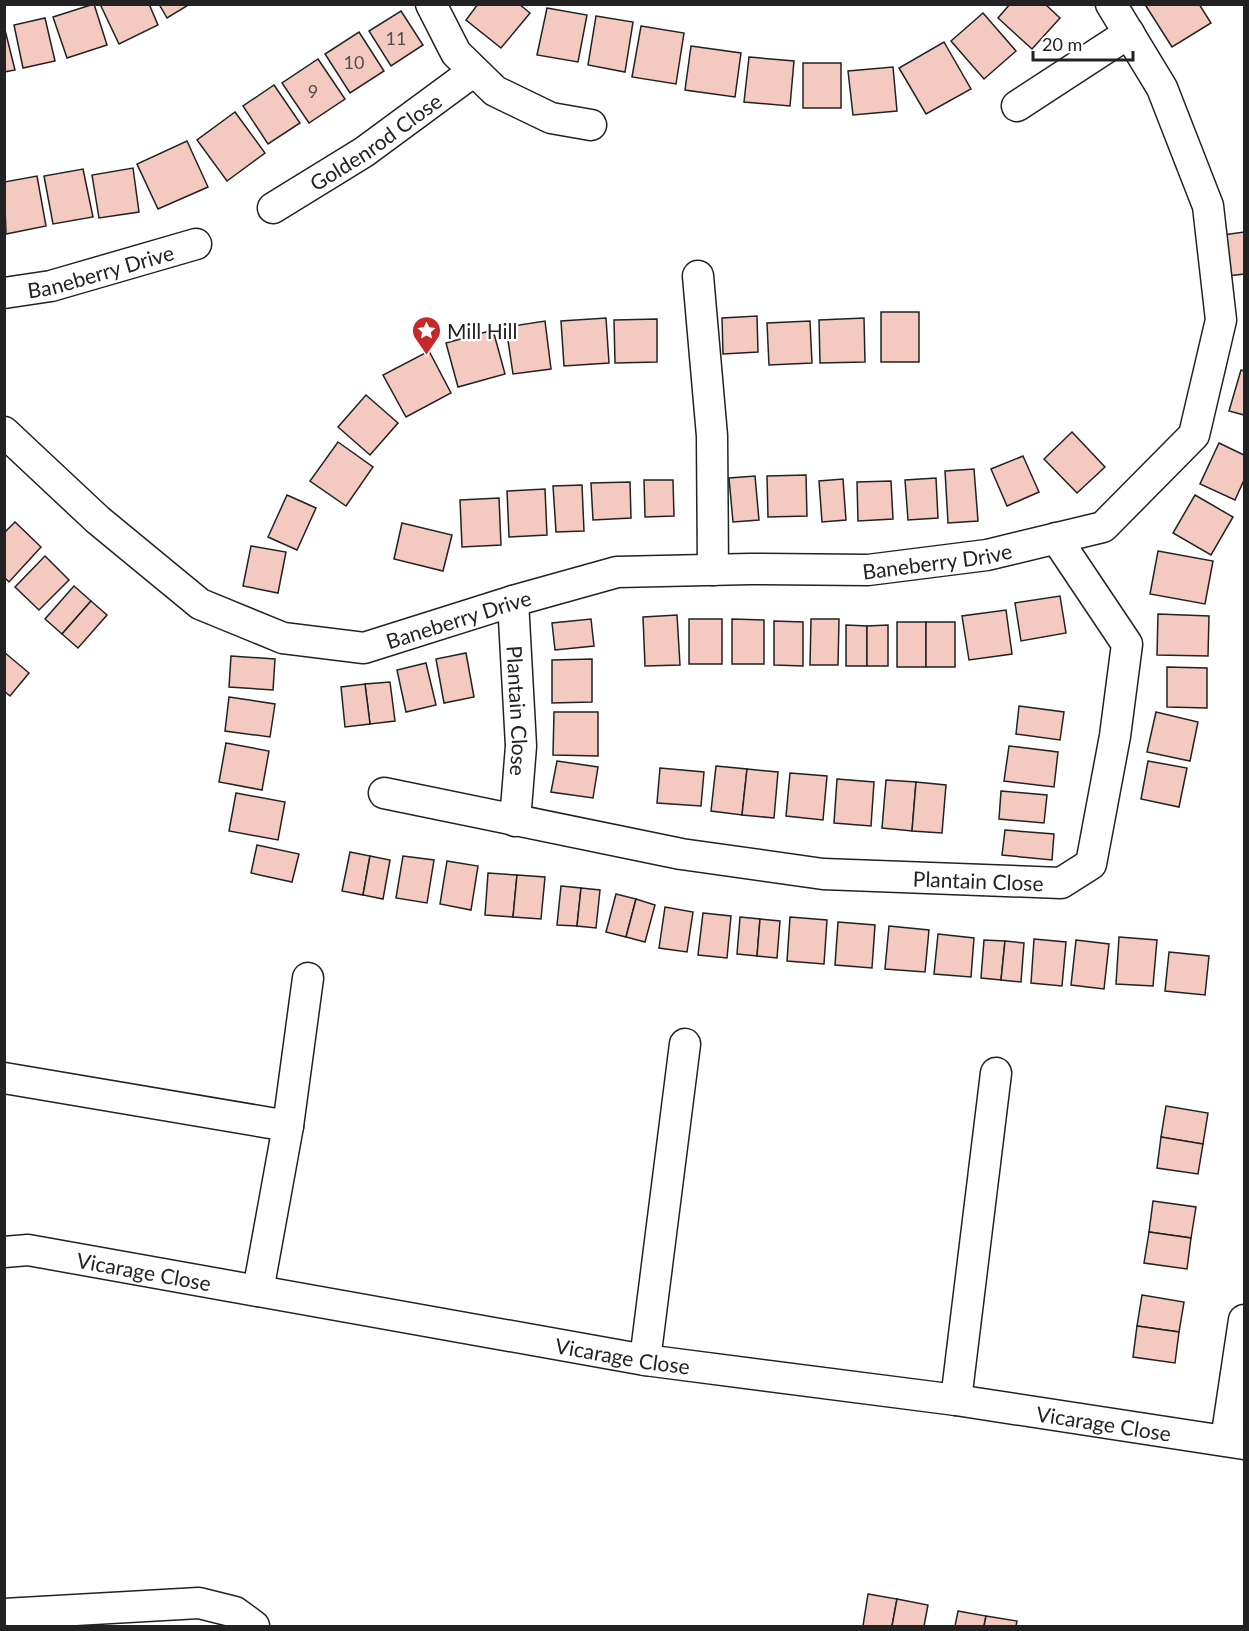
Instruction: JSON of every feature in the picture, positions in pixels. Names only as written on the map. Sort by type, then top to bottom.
[{"type":"street","points":[[431,4],[456,53],[495,91],[551,118],[591,125]]},
{"type":"street","name":"Baneberry Drive","points":[[4,432],[98,520],[200,604],[283,639],[364,648],[513,601],[617,572],[868,570],[987,555],[1104,527],[1194,435],[1221,320],[1208,206],[1162,88],[1111,4]]},
{"type":"street","points":[[1017,106],[1129,33]]},
{"type":"street","name":"Goldenrod Close","points":[[273,208],[364,152],[474,71]]},
{"type":"street","name":"Baneberry Drive","points":[[4,293],[51,286],[196,244]]},
{"type":"street","points":[[698,276],[712,436],[713,570]]},
{"type":"street","name":"Plantain Close","points":[[384,793],[681,854],[823,874],[1062,883],[1091,864],[1115,736],[1127,644],[1056,538]]},
{"type":"street","name":"Plantain Close","points":[[513,601],[521,746],[515,821]]},
{"type":"street","points":[[258,1291],[288,1126],[308,978]]},
{"type":"street","points":[[645,1360],[685,1044]]},
{"type":"street","points":[[956,1400],[996,1073]]},
{"type":"street","points":[[4,1078],[288,1126]]},
{"type":"street","name":"Vicarage Close","points":[[4,1252],[28,1250],[645,1360],[956,1400],[1235,1442]]},
{"type":"street","points":[[1235,1442],[1245,1320]]},
{"type":"street","points":[[4,1614],[199,1603],[235,1612],[254,1626]]},
{"type":"building","points":[[94,4],[107,45],[67,58],[53,17]]},
{"type":"building","points":[[100,4],[149,4],[158,25],[119,44]]},
{"type":"building","points":[[159,4],[190,4],[167,18]]},
{"type":"building","points":[[478,4],[519,4],[530,13],[501,48],[466,20]]},
{"type":"building","points":[[1010,4],[1045,4],[1060,18],[1032,49],[998,18]]},
{"type":"building","points":[[1148,4],[1199,4],[1211,23],[1172,47],[1146,6]]},
{"type":"building","points":[[547,8],[587,15],[578,62],[537,55]]},
{"type":"building","points":[[401,11],[423,45],[391,66],[369,31]]},
{"type":"building","points":[[983,13],[1016,51],[984,79],[951,41]]},
{"type":"building","points":[[596,16],[633,22],[625,72],[588,65]]},
{"type":"building","points":[[45,18],[55,61],[23,68],[14,25]]},
{"type":"building","points":[[4,26],[15,70],[4,72]]},
{"type":"building","points":[[641,26],[684,33],[676,84],[632,77]]},
{"type":"building","points":[[359,32],[384,71],[350,93],[325,54]]},
{"type":"building","points":[[944,42],[971,89],[926,114],[899,68]]},
{"type":"building","points":[[691,46],[741,53],[735,97],[685,90]]},
{"type":"building","points":[[749,57],[794,61],[790,106],[744,102]]},
{"type":"building","points":[[318,59],[345,99],[309,123],[282,83]]},
{"type":"building","points":[[803,63],[841,63],[841,108],[803,108]]},
{"type":"building","points":[[893,67],[897,111],[853,115],[848,71]]},
{"type":"building","points":[[274,85],[300,123],[268,144],[243,106]]},
{"type":"building","points":[[235,112],[265,153],[227,181],[197,140]]},
{"type":"building","points":[[187,141],[208,187],[158,209],[137,164]]},
{"type":"building","points":[[133,168],[139,212],[99,218],[92,175]]},
{"type":"building","points":[[83,169],[93,217],[53,224],[44,176]]},
{"type":"building","points":[[37,176],[46,226],[6,234],[4,182]]},
{"type":"building","points":[[1244,232],[1244,274],[1228,276],[1223,235]]},
{"type":"building","points":[[881,312],[919,312],[919,362],[881,362]]},
{"type":"building","points":[[757,316],[758,352],[723,354],[722,318]]},
{"type":"building","points":[[606,318],[609,363],[564,366],[561,321]]},
{"type":"building","points":[[864,318],[865,362],[820,363],[819,320]]},
{"type":"building","points":[[657,319],[657,362],[615,363],[614,320]]},
{"type":"building","points":[[545,321],[551,369],[513,374],[506,327]]},
{"type":"building","points":[[810,321],[812,363],[769,365],[767,323]]},
{"type":"building","points":[[493,330],[505,374],[458,387],[446,343]]},
{"type":"building","points":[[429,351],[451,393],[406,417],[383,375]]},
{"type":"building","points":[[1241,370],[1244,371],[1244,415],[1229,411]]},
{"type":"building","points":[[366,395],[398,423],[370,455],[338,427]]},
{"type":"building","points":[[1072,432],[1105,467],[1077,493],[1044,459]]},
{"type":"building","points":[[338,442],[373,467],[346,506],[310,481]]},
{"type":"building","points":[[1219,443],[1244,455],[1244,480],[1235,500],[1200,484]]},
{"type":"building","points":[[1023,456],[1039,492],[1007,506],[991,469]]},
{"type":"building","points":[[974,469],[978,521],[948,523],[945,471]]},
{"type":"building","points":[[806,475],[807,516],[768,517],[767,476]]},
{"type":"building","points":[[755,476],[759,520],[733,522],[729,478]]},
{"type":"building","points":[[936,478],[938,518],[908,520],[905,480]]},
{"type":"building","points":[[843,479],[846,520],[822,522],[819,481]]},
{"type":"building","points":[[644,480],[673,480],[674,516],[645,517]]},
{"type":"building","points":[[891,481],[893,519],[858,521],[857,482]]},
{"type":"building","points":[[630,482],[631,518],[593,520],[591,483]]},
{"type":"building","points":[[582,485],[584,531],[556,532],[553,486]]},
{"type":"building","points":[[545,489],[547,535],[509,537],[507,491]]},
{"type":"building","points":[[287,495],[316,508],[297,550],[268,537]]},
{"type":"building","points":[[1195,495],[1233,517],[1211,555],[1173,533]]},
{"type":"building","points":[[499,498],[501,545],[462,547],[460,500]]},
{"type":"building","points":[[15,522],[41,547],[9,582],[4,577],[4,533]]},
{"type":"building","points":[[402,523],[452,535],[443,571],[394,559]]},
{"type":"building","points":[[251,546],[286,552],[278,593],[243,586]]},
{"type":"building","points":[[1158,551],[1213,561],[1205,604],[1150,594]]},
{"type":"building","points":[[45,556],[69,580],[39,610],[15,587]]},
{"type":"building","points":[[74,586],[91,601],[62,634],[45,619]]},
{"type":"building","points":[[1060,596],[1066,633],[1021,641],[1015,603]]},
{"type":"building","points":[[91,601],[107,615],[78,648],[62,634]]},
{"type":"building","points":[[1006,610],[1012,654],[969,660],[962,616]]},
{"type":"building","points":[[1158,614],[1209,616],[1208,656],[1157,655]]},
{"type":"building","points":[[677,615],[680,665],[645,666],[643,617]]},
{"type":"building","points":[[591,619],[594,646],[555,650],[552,623]]},
{"type":"building","points":[[689,619],[722,619],[722,664],[689,664]]},
{"type":"building","points":[[732,619],[764,620],[764,664],[732,664]]},
{"type":"building","points":[[811,619],[839,619],[838,665],[810,665]]},
{"type":"building","points":[[774,621],[803,622],[803,666],[774,665]]},
{"type":"building","points":[[897,622],[926,622],[926,667],[897,667]]},
{"type":"building","points":[[926,622],[955,622],[955,667],[926,667]]},
{"type":"building","points":[[846,625],[867,626],[867,666],[846,666]]},
{"type":"building","points":[[888,625],[888,666],[867,666],[867,626]]},
{"type":"building","points":[[4,652],[29,673],[10,696],[4,691]]},
{"type":"building","points":[[466,653],[474,697],[444,703],[436,659]]},
{"type":"building","points":[[231,656],[275,659],[273,690],[229,687]]},
{"type":"building","points":[[592,659],[592,702],[552,703],[552,660]]},
{"type":"building","points":[[426,663],[436,705],[406,712],[397,670]]},
{"type":"building","points":[[1167,667],[1207,668],[1207,708],[1167,707]]},
{"type":"building","points":[[390,682],[395,721],[370,724],[365,684]]},
{"type":"building","points":[[365,684],[370,724],[345,727],[341,687]]},
{"type":"building","points":[[229,697],[275,704],[270,737],[225,731]]},
{"type":"building","points":[[1019,706],[1064,712],[1060,740],[1016,734]]},
{"type":"building","points":[[554,712],[598,712],[598,756],[553,755]]},
{"type":"building","points":[[1156,712],[1198,722],[1190,761],[1147,752]]},
{"type":"building","points":[[226,743],[269,751],[262,790],[219,782]]},
{"type":"building","points":[[1009,746],[1058,752],[1054,787],[1004,781]]},
{"type":"building","points":[[557,761],[598,767],[593,798],[551,792]]},
{"type":"building","points":[[1148,761],[1187,768],[1179,807],[1141,799]]},
{"type":"building","points":[[716,766],[747,769],[742,815],[711,811]]},
{"type":"building","points":[[660,768],[704,772],[701,806],[657,803]]},
{"type":"building","points":[[747,769],[778,772],[774,818],[742,815]]},
{"type":"building","points":[[790,773],[827,776],[823,820],[786,816]]},
{"type":"building","points":[[837,779],[874,782],[871,826],[834,823]]},
{"type":"building","points":[[886,780],[916,782],[912,831],[882,828]]},
{"type":"building","points":[[916,782],[946,785],[942,833],[912,831]]},
{"type":"building","points":[[1001,791],[1047,795],[1044,823],[999,819]]},
{"type":"building","points":[[236,793],[285,802],[278,840],[229,831]]},
{"type":"building","points":[[1005,830],[1054,834],[1052,860],[1002,855]]},
{"type":"building","points":[[257,845],[299,854],[292,882],[251,873]]},
{"type":"building","points":[[350,852],[370,856],[363,895],[342,891]]},
{"type":"building","points":[[370,856],[390,860],[383,899],[363,895]]},
{"type":"building","points":[[403,856],[434,860],[427,903],[396,898]]},
{"type":"building","points":[[447,861],[478,866],[471,910],[440,904]]},
{"type":"building","points":[[488,873],[517,875],[513,917],[485,915]]},
{"type":"building","points":[[517,875],[545,877],[541,919],[513,917]]},
{"type":"building","points":[[561,886],[581,888],[577,926],[557,925]]},
{"type":"building","points":[[581,888],[600,890],[596,928],[577,926]]},
{"type":"building","points":[[616,894],[636,899],[626,937],[606,932]]},
{"type":"building","points":[[636,899],[655,905],[645,942],[626,937]]},
{"type":"building","points":[[665,907],[693,912],[687,952],[659,948]]},
{"type":"building","points":[[703,913],[731,916],[727,958],[698,955]]},
{"type":"building","points":[[740,917],[760,919],[757,956],[737,954]]},
{"type":"building","points":[[790,917],[827,920],[824,964],[787,961]]},
{"type":"building","points":[[760,919],[780,921],[777,958],[757,956]]},
{"type":"building","points":[[838,922],[875,925],[872,968],[835,965]]},
{"type":"building","points":[[889,926],[929,930],[925,972],[885,969]]},
{"type":"building","points":[[938,934],[974,938],[971,977],[934,974]]},
{"type":"building","points":[[1119,937],[1157,940],[1153,986],[1116,984]]},
{"type":"building","points":[[1034,939],[1066,942],[1062,986],[1031,983]]},
{"type":"building","points":[[984,940],[1005,941],[1001,980],[981,978]]},
{"type":"building","points":[[1076,940],[1109,944],[1104,989],[1071,985]]},
{"type":"building","points":[[1005,941],[1024,943],[1021,982],[1001,980]]},
{"type":"building","points":[[1169,952],[1209,956],[1205,995],[1165,991]]},
{"type":"building","points":[[1166,1106],[1208,1113],[1203,1144],[1161,1137]]},
{"type":"building","points":[[1161,1137],[1203,1144],[1198,1174],[1157,1168]]},
{"type":"building","points":[[1153,1201],[1196,1207],[1191,1238],[1149,1232]]},
{"type":"building","points":[[1149,1232],[1191,1238],[1187,1269],[1144,1263]]},
{"type":"building","points":[[1142,1295],[1184,1302],[1179,1332],[1137,1326]]},
{"type":"building","points":[[1137,1326],[1179,1332],[1175,1363],[1133,1357]]},
{"type":"building","points":[[868,1594],[897,1599],[892,1626],[863,1626]]},
{"type":"building","points":[[897,1599],[928,1605],[924,1626],[892,1626]]},
{"type":"building","points":[[958,1611],[986,1616],[984,1626],[955,1626]]},
{"type":"building","points":[[986,1616],[1017,1621],[1016,1626],[984,1626]]},
{"type":"place","name":"Mill Hill","points":[[426,356]]}]
